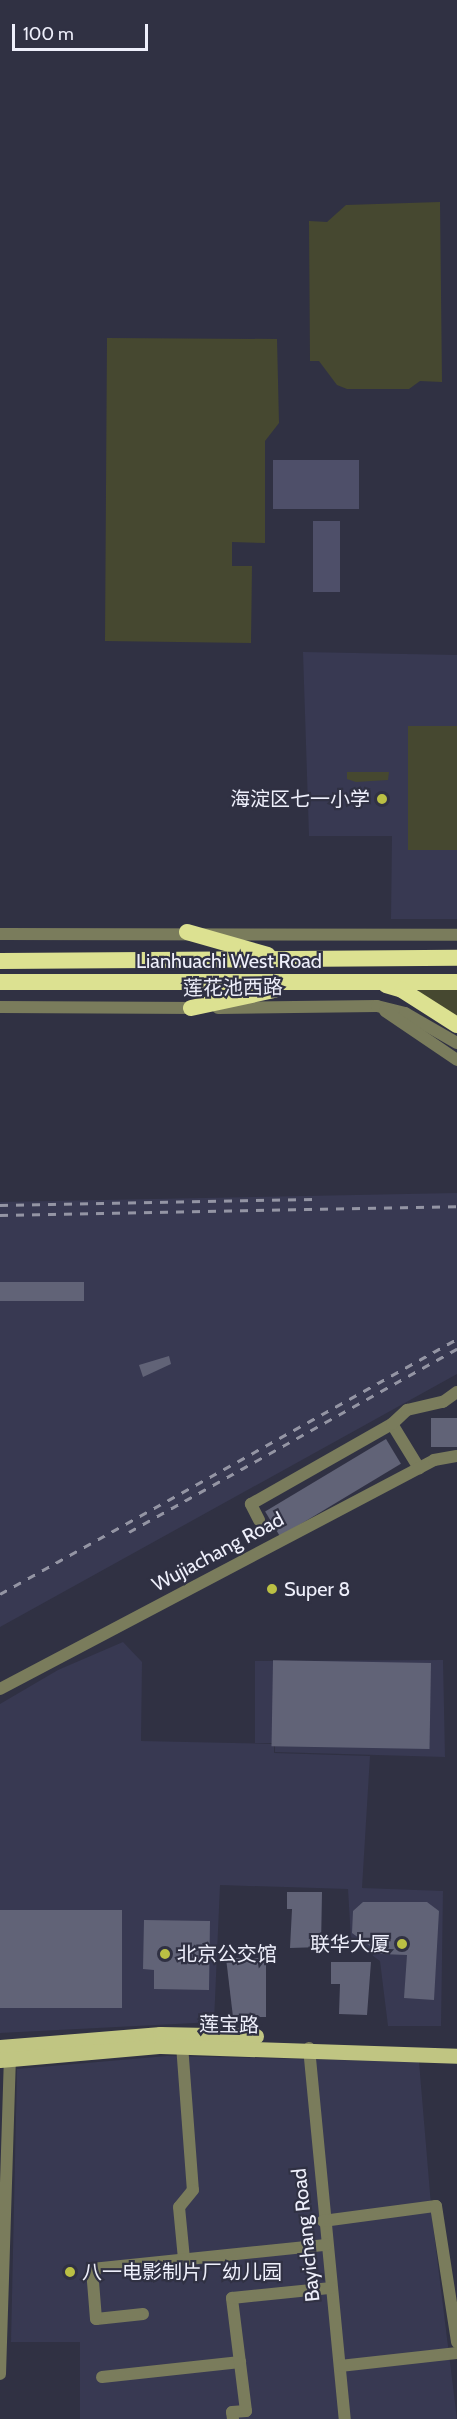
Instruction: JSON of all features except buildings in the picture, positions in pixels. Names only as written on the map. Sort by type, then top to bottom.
[{"type":"highway","points":[[187,932],[286,960]]},
{"type":"highway","name":"Lianhuachi West Road","points":[[0,961],[457,958]]},
{"type":"highway","points":[[374,981],[402,990],[457,1025]]},
{"type":"highway","name":"Lianhuachi West Road","points":[[0,982],[457,982]]},
{"type":"highway","points":[[191,1008],[307,983]]},
{"type":"main road","name":"莲宝路","points":[[3,2055],[160,2034],[457,2046]]},
{"type":"main road","name":"莲宝路","points":[[3,2055],[182,2045],[309,2048],[457,2056]]},
{"type":"street","points":[[0,934],[187,932],[457,935]]},
{"type":"street","points":[[377,1006],[457,1060]]},
{"type":"street","name":"莲花池西路","points":[[0,1007],[377,1006],[405,1013],[457,1043]]},
{"type":"street","points":[[259,1520],[251,1504],[392,1425],[407,1410],[443,1402],[457,1392]]},
{"type":"street","points":[[392,1425],[419,1468]]},
{"type":"street","name":"Wujiachang Road","points":[[0,1689],[419,1468],[457,1456]]},
{"type":"street","points":[[182,2045],[193,2190],[179,2207],[184,2259]]},
{"type":"street","name":"Bayichang Road","points":[[309,2048],[323,2221],[345,2419]]},
{"type":"street","points":[[0,2374],[3,2055]]},
{"type":"street","points":[[323,2221],[436,2206],[457,2342]]},
{"type":"street","points":[[143,2314],[96,2319],[92,2269],[326,2245]]},
{"type":"street","points":[[233,2419],[232,2412],[246,2411],[232,2298],[331,2288]]},
{"type":"street","points":[[340,2366],[457,2353]]},
{"type":"street","points":[[102,2377],[240,2362]]},
{"type":"shaded area","points":[[273,460],[359,460],[359,509],[273,509]]},
{"type":"shaded area","points":[[313,521],[340,521],[340,592],[313,592]]},
{"type":"shaded area","name":"海淀区七一小学","points":[[303,652],[457,655],[457,919],[391,919],[392,836],[309,836]]},
{"type":"shaded area","points":[[457,1193],[457,1374],[0,1627],[0,1202]]},
{"type":"shaded area","points":[[123,1642],[142,1662],[141,1741],[274,1744],[274,1753],[370,1756],[362,1888],[443,1891],[441,2026],[388,2026],[380,1961],[351,1940],[348,1889],[220,1885],[214,2022],[0,2033],[0,1704],[58,1670]]},
{"type":"shaded area","points":[[443,1660],[445,1757],[275,1752],[275,1743],[255,1743],[255,1661]]},
{"type":"shaded area","points":[[167,2056],[419,2062],[432,2217],[457,2419],[80,2419],[80,2342],[11,2342],[17,2069]]},
{"type":"green space","points":[[440,202],[442,382],[420,381],[409,389],[347,389],[337,385],[319,361],[310,361],[309,221],[327,222],[346,205]]},
{"type":"green space","points":[[107,338],[277,339],[279,423],[265,441],[265,543],[232,542],[232,566],[252,566],[251,643],[105,641]]},
{"type":"green space","points":[[408,726],[457,726],[457,850],[408,850]]},
{"type":"green space","points":[[347,772],[389,772],[388,780],[356,782],[347,779]]},
{"type":"green space","points":[[419,989],[457,989],[457,1020],[417,993]]},
{"type":"railway","points":[[0,1205],[315,1199]]},
{"type":"railway","points":[[0,1215],[457,1206]]},
{"type":"railway","points":[[0,1594],[457,1339]]},
{"type":"railway","points":[[129,1532],[457,1349]]},
{"type":"place","name":"海淀区七一小学","points":[[382,799]]},
{"type":"place","name":"Super 8","points":[[272,1589]]},
{"type":"place","name":"联华大厦","points":[[402,1944]]},
{"type":"place","name":"北京公交馆","points":[[165,1954]]},
{"type":"place","name":"八一电影制片厂幼儿园","points":[[70,2272]]}]
